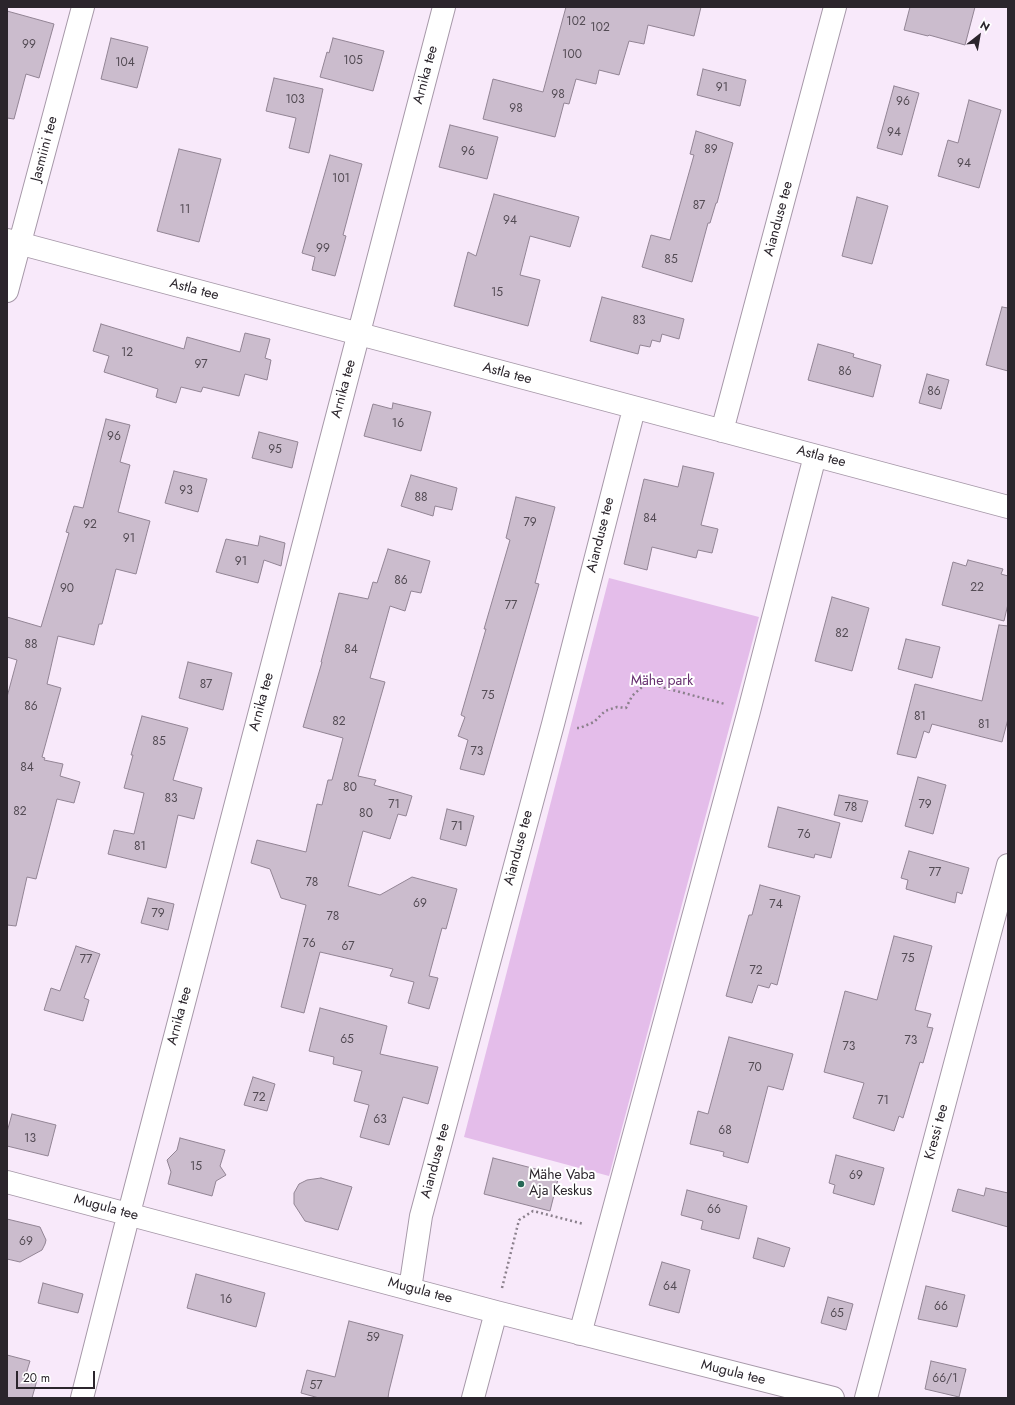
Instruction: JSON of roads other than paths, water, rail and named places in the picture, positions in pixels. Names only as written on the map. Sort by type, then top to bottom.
[{"type":"street","name":"Jasmiini tee","points":[[7,291],[13,242],[83,7]]},
{"type":"street","name":"Arnika tee","points":[[82,1398],[128,1214],[444,7]]},
{"type":"street","name":"Aianduse tee","points":[[722,430],[835,7]]},
{"type":"street","name":"Astla tee","points":[[13,242],[1008,507]]},
{"type":"street","name":"Aianduse tee","points":[[410,1289],[421,1216],[552,724],[634,408]]},
{"type":"street","points":[[580,1334],[750,711],[815,456]]},
{"type":"street","name":"Kressi tee","points":[[866,1398],[1008,865]]},
{"type":"street","name":"Mugula tee","points":[[7,1182],[580,1334],[833,1398]]},
{"type":"street","points":[[473,1398],[496,1312]]},
{"type":"place","name":"Mähe Vaba Aja Keskus","points":[[521,1184]]},
{"type":"park label","name":"Mähe park","points":[[662,682]]}]
